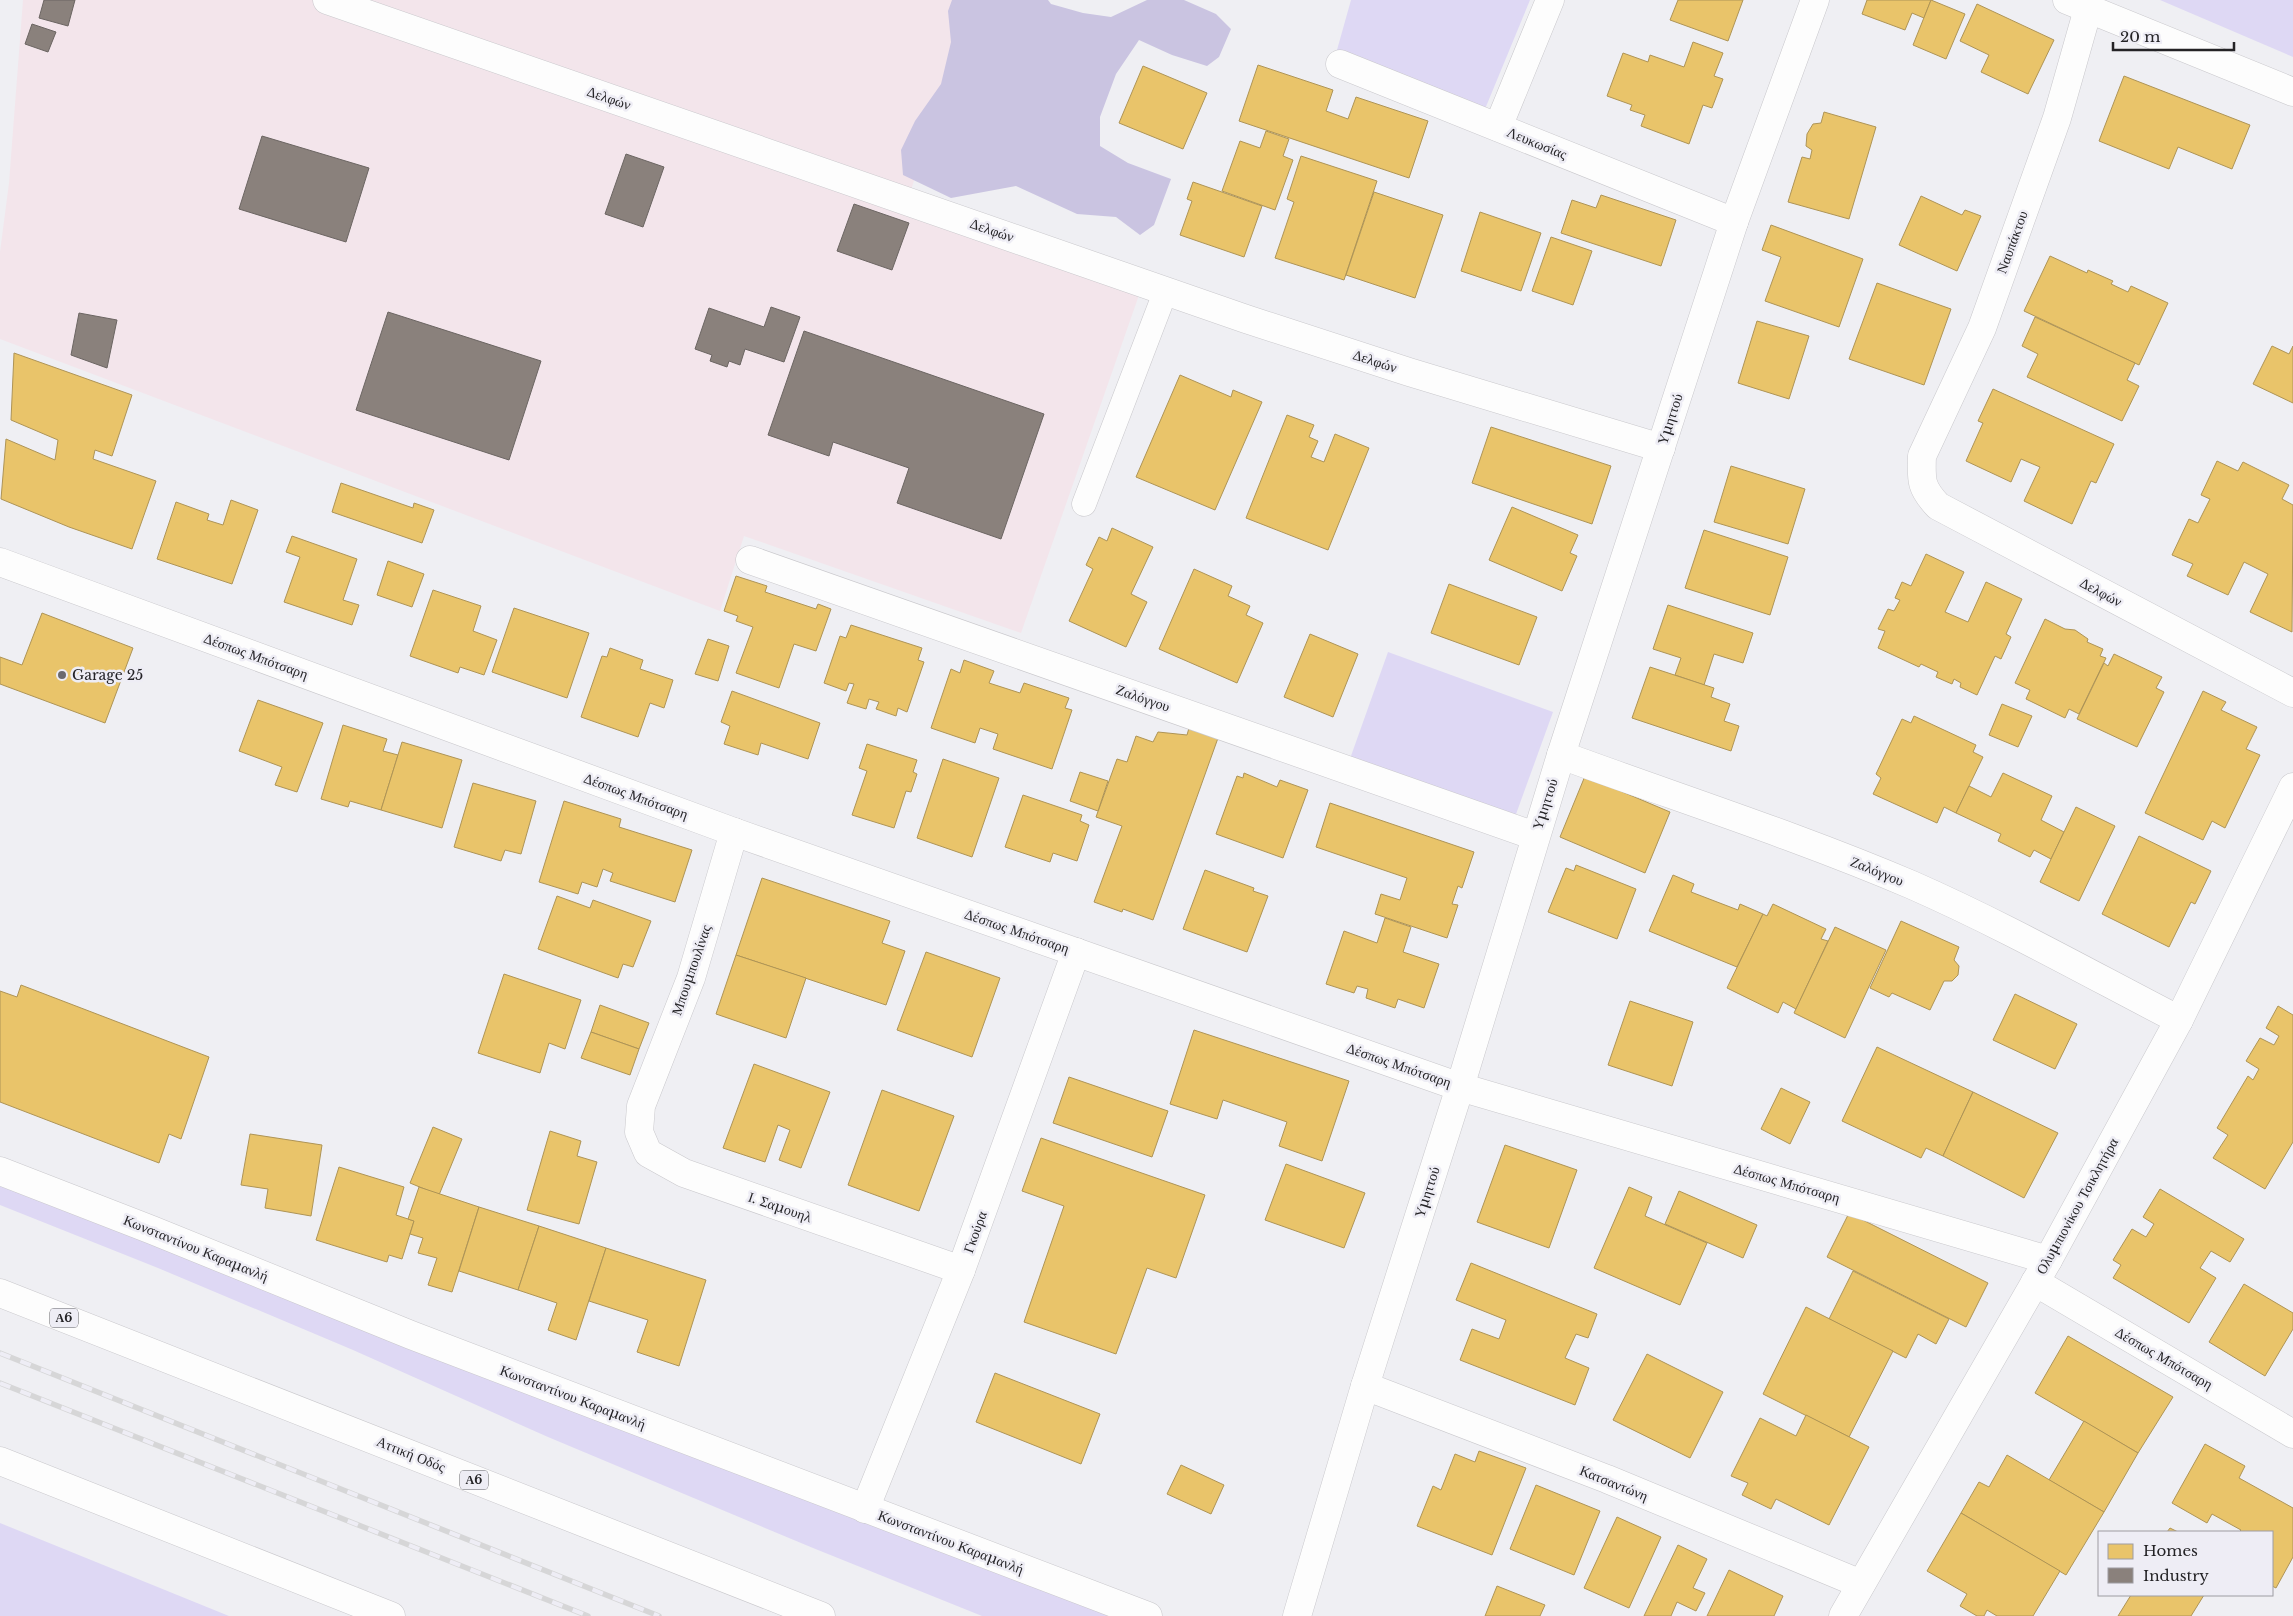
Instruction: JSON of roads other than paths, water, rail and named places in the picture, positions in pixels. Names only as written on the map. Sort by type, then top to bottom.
[{"type":"main road","name":"Δελφών","points":[[327,0],[1246,319],[1409,372],[1661,448]]},
{"type":"main road","points":[[1498,128],[1550,0]]},
{"type":"main road","name":"Υμηττού","points":[[1297,1616],[1365,1386],[1460,1087],[1535,836],[1734,222],[1815,0]]},
{"type":"main road","points":[[2082,3],[2293,92]]},
{"type":"main road","name":"Ναυπάκτου","points":[[1921,479],[1922,456],[1982,328],[2054,127],[2082,3]]},
{"type":"main road","name":"Λευκωσίας","points":[[1340,64],[1734,222]]},
{"type":"main road","name":"Δελφών","points":[[1921,479],[1926,494],[1938,506],[2293,693]]},
{"type":"main road","name":"Ζαλόγγου","points":[[750,560],[1535,836]]},
{"type":"main road","name":"Δέσπως Μπότσαρη","points":[[0,562],[734,832],[1460,1087],[2042,1271],[2293,1434]]},
{"type":"main road","name":"Ζαλόγγου","points":[[1561,756],[1853,860],[1964,908],[2179,1020]]},
{"type":"main road","name":"Ολυμπιονίκου Τσικλητήρα","points":[[1843,1616],[2042,1271],[2179,1020],[2293,787]]},
{"type":"main road","name":"Μπουμπουλίνας","points":[[642,1106],[691,978],[734,832]]},
{"type":"main road","name":"Γκούρα","points":[[865,1509],[961,1270],[1076,952]]},
{"type":"main road","name":"Ι. Σαμουηλ","points":[[642,1106],[639,1132],[648,1153],[684,1173],[961,1270]]},
{"type":"main road","name":"Κωνσταντίνου Καραμανλή","points":[[0,1171],[152,1230],[411,1335],[1148,1616]]},
{"type":"main road","name":"Αττική Οδός","points":[[0,1293],[821,1616]]},
{"type":"main road","name":"Κατσαντώνη","points":[[1365,1386],[1607,1479],[1861,1584]]},
{"type":"main road","points":[[0,1461],[391,1616]]},
{"type":"lane","points":[[1084,504],[1166,290]]},
{"type":"railway","points":[[0,1353],[659,1616]]},
{"type":"railway","points":[[0,1383],[588,1616]]},
{"type":"place","name":"Garage 25","points":[[62,675]]}]
